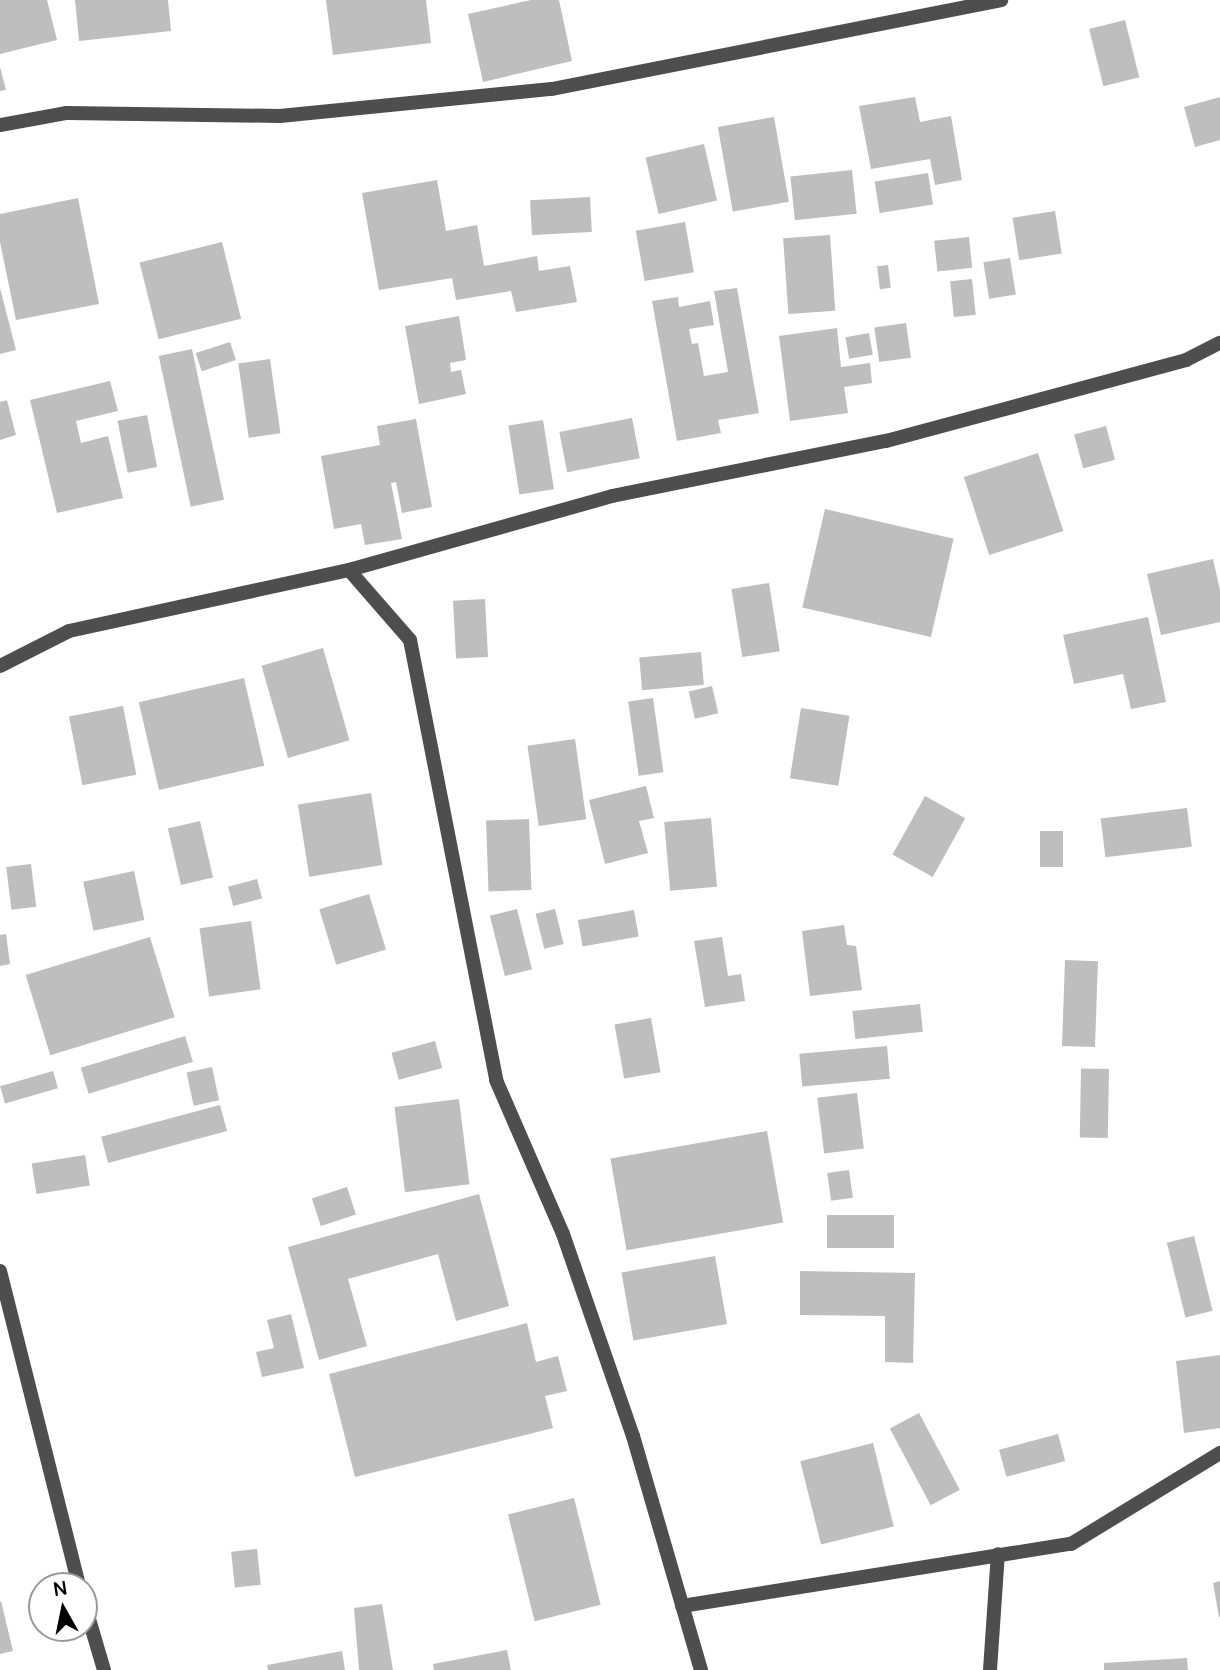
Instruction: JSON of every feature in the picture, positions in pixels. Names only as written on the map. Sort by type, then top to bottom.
[{"type":"street","points":[[0,125],[67,113],[280,116],[552,89],[1001,0]]},
{"type":"street","points":[[0,666],[69,631],[349,570],[612,496],[886,441],[1186,360],[1220,343]]},
{"type":"street","points":[[349,570],[410,640],[496,1080],[563,1234],[634,1436],[701,1670]]},
{"type":"street","points":[[0,1270],[76,1572]]},
{"type":"street","points":[[682,1606],[1071,1544],[1220,1454]]},
{"type":"street","points":[[990,1670],[998,1554]]},
{"type":"street","points":[[96,1642],[104,1670]]},
{"type":"building","points":[[0,0],[47,0],[57,40],[0,54]]},
{"type":"building","points":[[75,0],[168,0],[171,31],[79,41]]},
{"type":"building","points":[[326,0],[426,0],[431,43],[333,55]]},
{"type":"building","points":[[531,0],[559,0],[572,61],[483,82],[468,14]]},
{"type":"building","points":[[1125,20],[1139,77],[1103,86],[1089,29]]},
{"type":"building","points":[[0,67],[6,90],[0,91]]},
{"type":"building","points":[[915,97],[920,122],[951,116],[962,180],[935,185],[930,159],[871,169],[859,106]]},
{"type":"building","points":[[1220,97],[1220,140],[1195,147],[1184,107]]},
{"type":"building","points":[[774,117],[789,202],[733,212],[718,127]]},
{"type":"building","points":[[704,144],[717,201],[659,214],[646,157]]},
{"type":"building","points":[[852,170],[857,214],[795,220],[790,176]]},
{"type":"building","points":[[928,173],[933,205],[880,213],[875,181]]},
{"type":"building","points":[[437,180],[446,231],[477,225],[484,266],[537,256],[539,271],[570,266],[577,302],[516,312],[511,291],[456,300],[452,278],[379,290],[362,193]]},
{"type":"building","points":[[590,197],[592,232],[532,235],[530,200]]},
{"type":"building","points":[[78,198],[99,304],[16,320],[0,242],[0,214]]},
{"type":"building","points":[[1055,211],[1062,253],[1019,260],[1013,218]]},
{"type":"building","points":[[685,222],[694,272],[645,281],[636,231]]},
{"type":"building","points":[[830,235],[835,311],[788,314],[783,238]]},
{"type":"building","points":[[969,237],[972,268],[937,271],[934,241]]},
{"type":"building","points":[[222,242],[241,319],[159,339],[140,263]]},
{"type":"building","points":[[1010,258],[1016,295],[989,299],[983,262]]},
{"type":"building","points":[[888,265],[891,288],[880,289],[877,266]]},
{"type":"building","points":[[972,279],[976,315],[954,317],[950,281]]},
{"type":"building","points":[[0,288],[16,350],[0,354]]},
{"type":"building","points":[[737,288],[759,413],[718,420],[721,433],[677,441],[652,301],[678,297],[679,307],[710,301],[714,325],[689,329],[692,344],[698,343],[704,376],[728,372],[714,291]]},
{"type":"building","points":[[459,316],[466,360],[450,363],[451,372],[461,370],[466,394],[419,404],[405,326]]},
{"type":"building","points":[[906,323],[911,358],[879,362],[874,327]]},
{"type":"building","points":[[837,328],[841,367],[870,363],[872,383],[844,387],[848,413],[790,421],[779,336]]},
{"type":"building","points":[[869,333],[873,355],[849,359],[845,337]]},
{"type":"building","points":[[230,342],[236,360],[202,371],[196,353]]},
{"type":"building","points":[[192,349],[224,500],[191,507],[159,356]]},
{"type":"building","points":[[270,359],[280,433],[249,438],[238,363]]},
{"type":"building","points":[[110,381],[118,411],[76,421],[81,443],[108,436],[123,498],[57,513],[30,400]]},
{"type":"building","points":[[7,400],[16,435],[0,440],[0,402]]},
{"type":"building","points":[[147,415],[157,467],[128,473],[118,421]]},
{"type":"building","points":[[632,418],[640,458],[567,472],[559,432]]},
{"type":"building","points":[[416,419],[432,507],[402,513],[396,482],[391,483],[402,539],[365,545],[361,524],[334,529],[321,456],[380,445],[377,426]]},
{"type":"building","points":[[543,420],[554,489],[519,495],[508,425]]},
{"type":"building","points":[[1106,426],[1115,460],[1083,468],[1074,435]]},
{"type":"building","points":[[1038,453],[1063,531],[989,555],[964,477]]},
{"type":"building","points":[[825,509],[954,539],[931,637],[802,607]]},
{"type":"building","points":[[1213,559],[1220,590],[1220,622],[1161,635],[1147,574]]},
{"type":"building","points":[[769,583],[780,651],[742,657],[731,589]]},
{"type":"building","points":[[485,599],[488,657],[456,659],[453,601]]},
{"type":"building","points":[[1148,617],[1166,702],[1131,709],[1123,674],[1074,684],[1063,635]]},
{"type":"building","points":[[323,648],[349,740],[288,758],[261,666]]},
{"type":"building","points":[[701,652],[704,685],[642,690],[639,657]]},
{"type":"building","points":[[244,678],[264,766],[159,790],[139,702]]},
{"type":"building","points":[[712,686],[718,713],[695,719],[689,691]]},
{"type":"building","points":[[653,698],[663,772],[639,776],[628,701]]},
{"type":"building","points":[[123,706],[136,775],[82,785],[69,716]]},
{"type":"building","points":[[801,708],[849,716],[838,786],[790,778]]},
{"type":"building","points":[[575,739],[586,819],[539,826],[527,746]]},
{"type":"building","points":[[646,786],[654,818],[639,821],[648,853],[605,864],[589,800]]},
{"type":"building","points":[[371,793],[382,865],[309,877],[298,805]]},
{"type":"building","points":[[925,796],[965,818],[933,877],[893,855]]},
{"type":"building","points":[[1187,808],[1192,847],[1105,857],[1101,819]]},
{"type":"building","points":[[711,818],[717,887],[670,891],[664,822]]},
{"type":"building","points":[[529,819],[531,890],[489,891],[486,821]]},
{"type":"building","points":[[200,821],[213,878],[181,885],[168,828]]},
{"type":"building","points":[[1040,831],[1063,831],[1063,867],[1040,867]]},
{"type":"building","points":[[31,864],[36,907],[11,910],[6,867]]},
{"type":"building","points":[[134,871],[144,920],[94,931],[83,882]]},
{"type":"building","points":[[257,879],[262,898],[233,906],[228,887]]},
{"type":"building","points":[[369,894],[386,949],[336,965],[319,909]]},
{"type":"building","points":[[517,909],[532,969],[505,976],[490,916]]},
{"type":"building","points":[[555,909],[564,944],[544,949],[536,914]]},
{"type":"building","points":[[634,910],[639,937],[583,946],[578,920]]},
{"type":"building","points":[[251,921],[261,989],[209,997],[200,928]]},
{"type":"building","points":[[844,925],[847,945],[856,946],[862,990],[810,996],[802,931]]},
{"type":"building","points":[[6,934],[10,964],[0,966],[0,935]]},
{"type":"building","points":[[150,937],[175,1017],[50,1055],[26,975]]},
{"type":"building","points":[[722,937],[728,976],[741,974],[745,1001],[705,1007],[694,941]]},
{"type":"building","points":[[1065,960],[1098,961],[1095,1047],[1062,1046]]},
{"type":"building","points":[[920,1004],[923,1032],[855,1039],[852,1011]]},
{"type":"building","points":[[651,1018],[661,1072],[624,1079],[615,1024]]},
{"type":"building","points":[[185,1036],[193,1062],[89,1094],[81,1068]]},
{"type":"building","points":[[435,1041],[442,1068],[399,1080],[392,1053]]},
{"type":"building","points":[[887,1046],[890,1079],[802,1087],[799,1054]]},
{"type":"building","points":[[212,1067],[219,1100],[194,1106],[187,1072]]},
{"type":"building","points":[[1081,1069],[1109,1069],[1108,1138],[1080,1138]]},
{"type":"building","points":[[53,1071],[58,1088],[5,1103],[0,1086]]},
{"type":"building","points":[[857,1093],[864,1149],[824,1153],[817,1098]]},
{"type":"building","points":[[459,1099],[469,1184],[405,1192],[394,1107]]},
{"type":"building","points":[[220,1105],[227,1131],[108,1163],[101,1137]]},
{"type":"building","points":[[767,1131],[783,1223],[627,1250],[610,1159]]},
{"type":"building","points":[[85,1155],[90,1186],[37,1194],[32,1163]]},
{"type":"building","points":[[849,1170],[853,1198],[831,1201],[827,1173]]},
{"type":"building","points":[[347,1187],[356,1215],[321,1226],[312,1198]]},
{"type":"building","points":[[479,1194],[509,1306],[456,1321],[438,1254],[348,1279],[367,1346],[319,1360],[288,1247]]},
{"type":"building","points":[[827,1215],[894,1215],[894,1248],[827,1248]]},
{"type":"building","points":[[1194,1236],[1213,1311],[1185,1317],[1167,1243]]},
{"type":"building","points":[[715,1256],[727,1324],[633,1340],[621,1272]]},
{"type":"building","points":[[800,1271],[915,1273],[913,1363],[885,1362],[885,1316],[800,1315]]},
{"type":"building","points":[[291,1314],[304,1368],[262,1377],[256,1352],[274,1348],[267,1320]]},
{"type":"building","points":[[527,1323],[536,1362],[558,1356],[567,1391],[545,1396],[553,1428],[355,1477],[329,1374]]},
{"type":"building","points":[[1220,1355],[1220,1428],[1184,1433],[1176,1361]]},
{"type":"building","points":[[919,1413],[960,1490],[931,1505],[890,1428]]},
{"type":"building","points":[[1058,1434],[1065,1461],[1006,1477],[999,1450]]},
{"type":"building","points":[[873,1443],[894,1526],[821,1545],[800,1461]]},
{"type":"building","points":[[574,1498],[601,1605],[535,1621],[508,1514]]},
{"type":"building","points":[[257,1549],[261,1585],[235,1588],[231,1552]]},
{"type":"building","points":[[1220,1581],[1220,1617],[1219,1617],[1213,1583]]},
{"type":"building","points":[[0,1602],[13,1651],[0,1654]]},
{"type":"building","points":[[382,1604],[393,1670],[359,1670],[354,1608]]},
{"type":"building","points":[[507,1650],[511,1670],[434,1670],[433,1664]]},
{"type":"building","points":[[342,1651],[345,1670],[268,1670],[267,1665]]},
{"type":"building","points":[[1187,1658],[1188,1670],[1104,1670],[1104,1663]]}]
